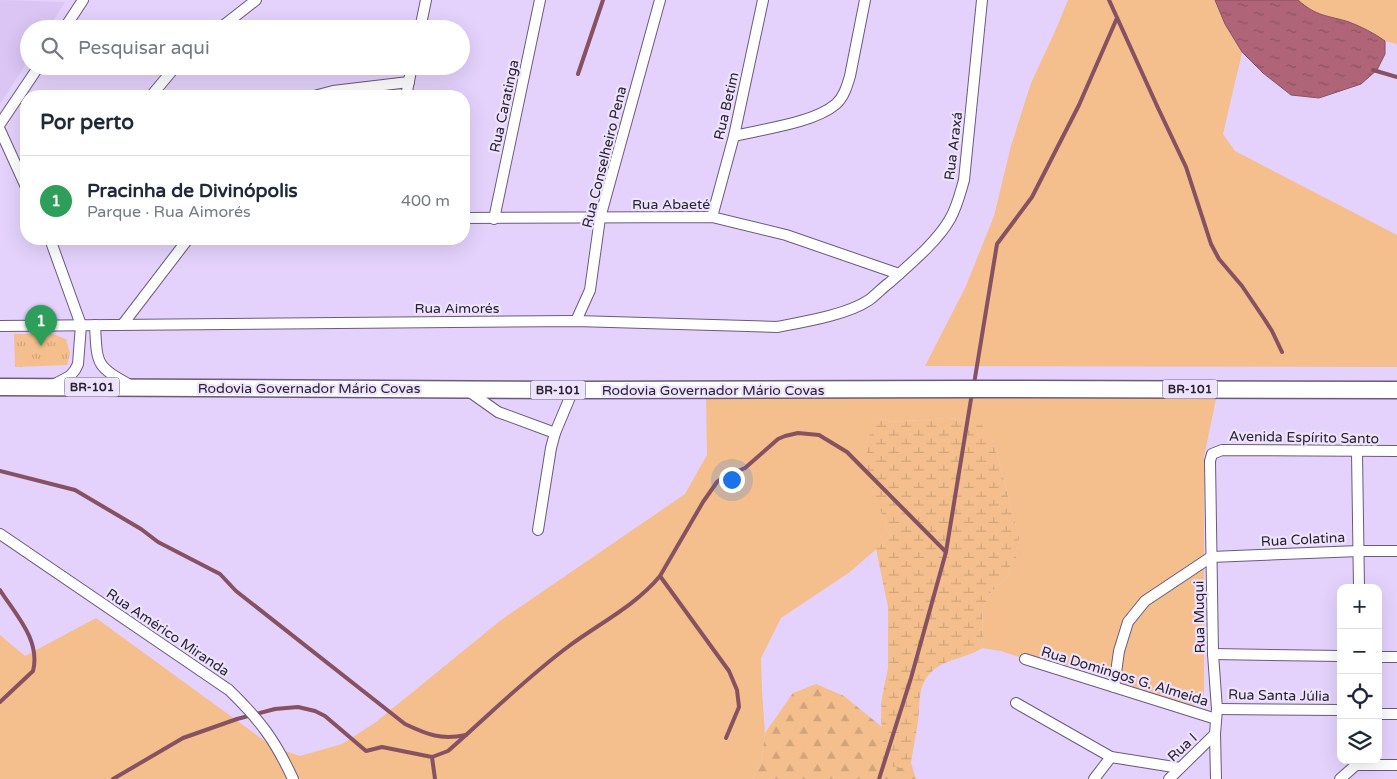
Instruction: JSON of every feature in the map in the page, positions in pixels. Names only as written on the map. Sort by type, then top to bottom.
[{"type":"main road","name":"Rodovia Governador Mário Covas","points":[[0,387],[466,390],[983,388],[1397,390]]},
{"type":"street","points":[[70,20],[83,0]]},
{"type":"street","points":[[230,20],[256,0]]},
{"type":"street","points":[[422,20],[426,0]]},
{"type":"street","name":"Rua Caratinga","points":[[494,219],[540,0]]},
{"type":"street","name":"Rua Conselheiro Pena","points":[[576,321],[590,290],[600,218],[660,0]]},
{"type":"street","name":"Rua Betim","points":[[712,217],[734,136],[763,0]]},
{"type":"street","points":[[734,136],[808,118],[823,113],[838,102],[846,89],[850,76],[865,0]]},
{"type":"street","name":"Rua Araxá","points":[[899,274],[936,238],[949,221],[958,203],[964,180],[982,0]]},
{"type":"street","points":[[23,90],[33,75]]},
{"type":"street","points":[[156,90],[168,75]]},
{"type":"street","points":[[407,90],[410,75]]},
{"type":"street","points":[[333,90],[409,82]]},
{"type":"street","points":[[0,124],[20,94]]},
{"type":"street","points":[[0,130],[20,173]]},
{"type":"street","name":"Rua Abaeté","points":[[470,218],[712,217],[786,235],[899,274]]},
{"type":"street","points":[[50,387],[70,376],[78,364],[81,325],[52,245]]},
{"type":"street","points":[[123,324],[183,245]]},
{"type":"street","name":"Rua Aimorés","points":[[0,326],[576,321],[777,326],[832,315],[868,301],[899,274]]},
{"type":"street","points":[[95,326],[96,354],[106,372],[133,387]]},
{"type":"street","points":[[466,390],[498,412],[555,433]]},
{"type":"street","points":[[538,530],[555,433],[573,390]]},
{"type":"street","name":"Avenida Espírito Santo","points":[[1212,454],[1222,450],[1397,451]]},
{"type":"street","points":[[1357,452],[1359,584]]},
{"type":"street","name":"Rua Muqui","points":[[1212,454],[1210,461],[1211,557],[1217,714],[1216,779]]},
{"type":"street","name":"Rua Américo Miranda","points":[[0,534],[229,690],[256,716],[276,744],[293,779]]},
{"type":"street","name":"Rua Colatina","points":[[1211,557],[1397,551]]},
{"type":"street","points":[[1114,687],[1119,652],[1128,622],[1145,601],[1211,557]]},
{"type":"street","points":[[1214,654],[1337,656]]},
{"type":"street","points":[[1382,657],[1397,657]]},
{"type":"street","name":"Rua Domingos G. Almeida","points":[[1025,659],[1114,687],[1217,714]]},
{"type":"street","points":[[1016,703],[1111,758],[1180,768]]},
{"type":"street","name":"Rua Santa Júlia","points":[[1217,714],[1337,710]]},
{"type":"street","points":[[1382,714],[1397,714]]},
{"type":"street","name":"Rua I","points":[[1168,779],[1216,734]]},
{"type":"street","points":[[1094,779],[1111,758]]},
{"type":"street","points":[[1340,779],[1355,764]]},
{"type":"street","points":[[1376,764],[1397,765]]},
{"type":"shaded area","points":[[0,0],[65,2],[54,20],[20,20],[20,73],[0,104]]},
{"type":"green space","points":[[1068,0],[1215,0],[1225,24],[1242,53],[1223,134],[1235,151],[1397,235],[1397,367],[925,366],[966,286],[994,216],[1011,146],[1031,83]]},
{"type":"green space","points":[[1298,0],[1397,0],[1397,44],[1385,41],[1372,32],[1348,22],[1331,19],[1311,11]]},
{"type":"green space","points":[[14,334],[53,334],[66,339],[70,353],[67,365],[15,367]]},
{"type":"green space","points":[[706,394],[1217,394],[1204,457],[1204,700],[1194,706],[1158,696],[1080,668],[1038,658],[1022,658],[1001,651],[982,648],[984,640],[982,626],[983,607],[991,592],[1009,575],[1011,564],[1016,557],[1019,538],[993,442],[973,420],[946,418],[891,422],[879,418],[867,440],[880,508],[890,537],[850,572],[781,618],[761,658],[765,733],[761,763],[753,779],[0,779],[0,635],[25,656],[96,618],[273,747],[300,756],[342,744],[376,722],[501,620],[685,494],[707,455]]},
{"type":"green space","points":[[878,418],[891,422],[946,418],[973,420],[983,426],[993,442],[1019,538],[1016,558],[1011,564],[1009,575],[991,592],[983,607],[982,626],[984,640],[982,648],[939,666],[926,678],[923,684],[911,763],[907,769],[888,766],[883,754],[881,713],[888,668],[888,607],[876,549],[890,537],[867,472],[867,440]]},
{"type":"green space","points":[[816,684],[844,696],[882,727],[883,754],[907,769],[911,763],[916,779],[753,779],[761,763],[765,733],[793,693]]},
{"type":"water","points":[[1215,0],[1298,0],[1317,13],[1349,22],[1377,35],[1385,41],[1385,54],[1377,70],[1361,84],[1319,98],[1291,95],[1263,73],[1242,52],[1225,24]]},
{"type":"waterway","points":[[578,74],[603,0]]},
{"type":"waterway","points":[[1109,0],[1186,167],[1211,244],[1219,259],[1242,286],[1263,317],[1282,352]]},
{"type":"waterway","points":[[974,384],[997,244],[1032,197],[1079,105],[1117,18]]},
{"type":"waterway","points":[[1373,70],[1397,77]]},
{"type":"waterway","points":[[879,779],[911,678],[946,552],[972,393]]},
{"type":"waterway","points":[[113,779],[183,738],[237,719],[275,709],[298,707],[315,711],[325,716],[366,751],[382,747],[432,757],[448,751],[553,658],[628,605],[650,587],[660,576],[703,502],[717,482],[745,468],[778,439],[785,436],[798,433],[819,435],[847,452],[946,552]]},
{"type":"waterway","points":[[0,471],[75,490],[141,529],[158,542],[220,574],[236,591],[405,724],[435,736],[466,735]]},
{"type":"waterway","points":[[660,576],[729,671],[737,690],[739,707],[726,738]]},
{"type":"waterway","points":[[0,590],[30,638],[34,660],[33,671],[0,702]]},
{"type":"waterway","points":[[432,757],[435,779]]},
{"type":"place","name":"Pracinha de Divinópolis","points":[[41,346]]}]
